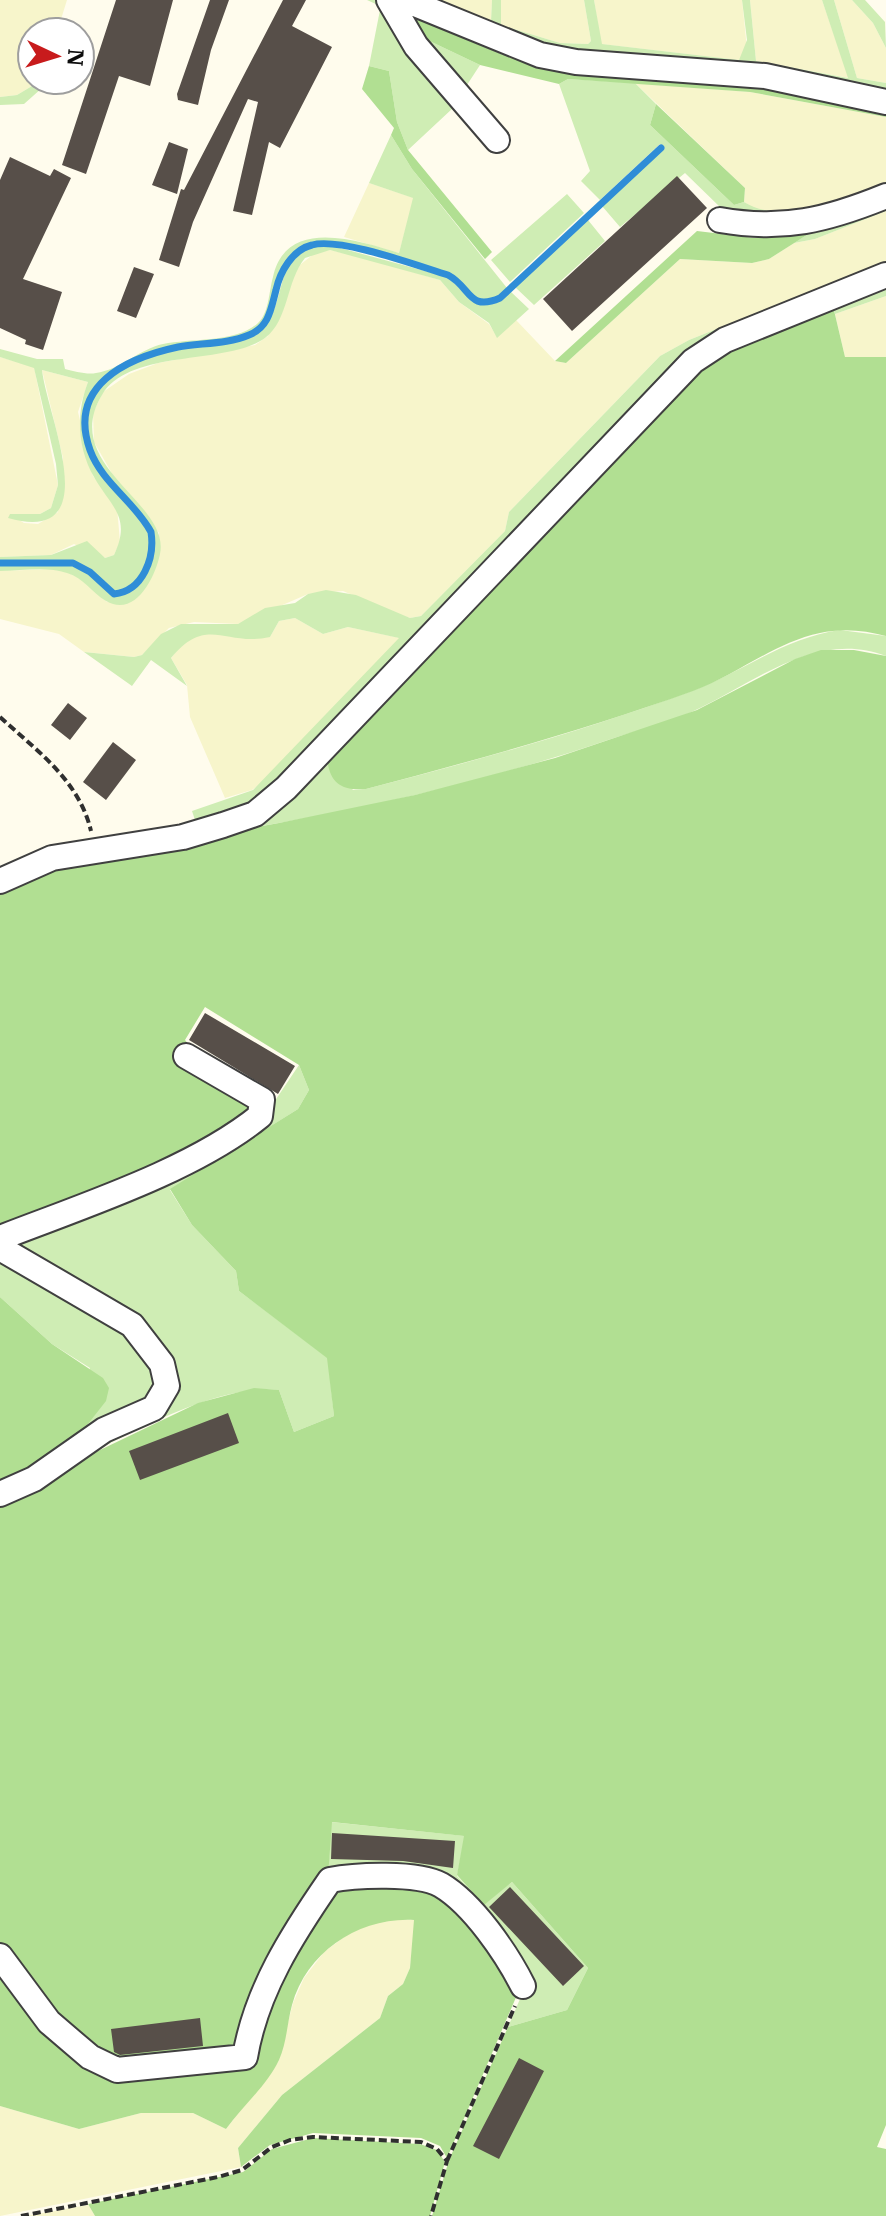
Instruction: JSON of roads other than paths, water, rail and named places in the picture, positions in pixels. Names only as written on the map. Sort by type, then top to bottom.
[{"type":"street","points":[[389,0],[416,46],[497,140]]},
{"type":"street","points":[[405,0],[540,55],[576,62],[765,76],[886,102]]},
{"type":"street","points":[[720,220],[758,227],[793,225],[852,210],[886,196]]},
{"type":"street","points":[[0,881],[52,858],[96,848],[183,837],[255,814],[286,788],[693,361],[725,340],[886,275]]},
{"type":"street","points":[[0,1238],[140,1184],[237,1135],[260,1116],[262,1100],[186,1056]]},
{"type":"street","points":[[0,1248],[132,1325],[162,1364],[167,1386],[154,1408],[104,1430],[34,1479],[0,1494]]},
{"type":"street","points":[[0,1956],[49,2022],[90,2057],[117,2070],[245,2057],[250,2025],[271,1974],[330,1880],[363,1873],[440,1884],[475,1915],[511,1962],[523,1986]]},
{"type":"waterway","points":[[0,563],[73,563],[90,572],[114,594],[124,592],[140,580],[149,562],[151,532],[102,473],[90,450],[85,428],[87,408],[94,392],[106,379],[139,359],[178,347],[232,340],[256,332],[268,317],[284,269],[298,252],[312,245],[325,244],[379,254],[448,275],[476,300],[490,302],[500,298],[661,148]]}]
